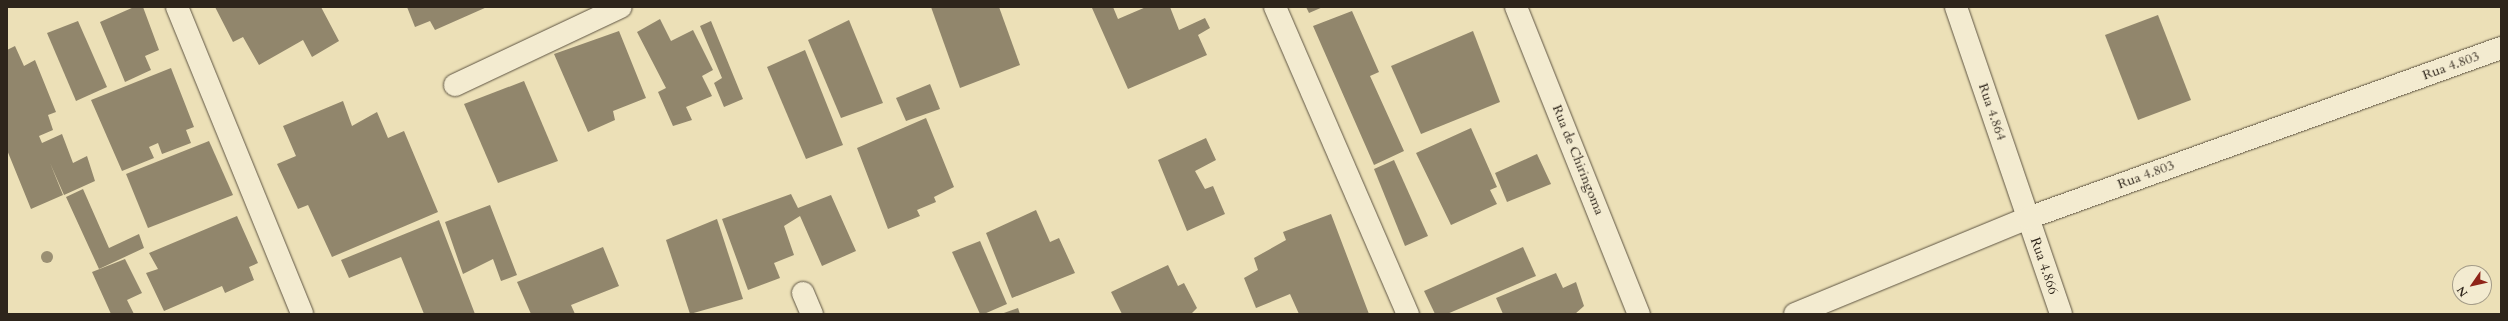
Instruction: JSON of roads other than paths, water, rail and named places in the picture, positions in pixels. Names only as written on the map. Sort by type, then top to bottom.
[{"type":"street","points":[[177,7],[302,314]]},
{"type":"street","points":[[455,85],[621,7]]},
{"type":"street","points":[[1275,7],[1408,314]]},
{"type":"street","name":"Rua de Chiringoma","points":[[1516,7],[1639,314]]},
{"type":"street","name":"Rua 4.864","points":[[1956,7],[2028,218]]},
{"type":"street","name":"Rua 4.803","points":[[1795,314],[2028,218],[2501,48]]},
{"type":"street","name":"Rua 4.866","points":[[2028,218],[2061,314]]},
{"type":"street","points":[[803,293],[812,314]]}]
